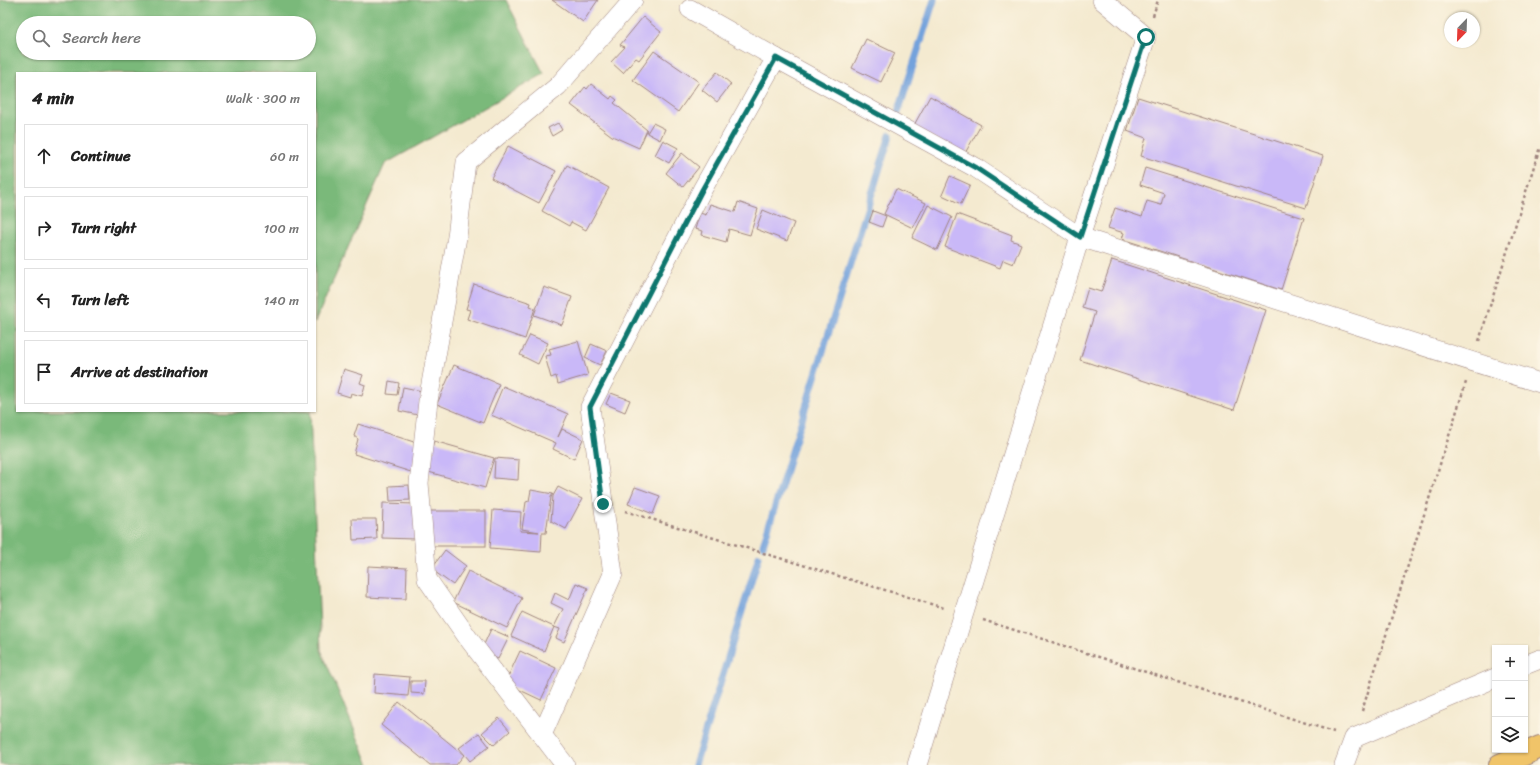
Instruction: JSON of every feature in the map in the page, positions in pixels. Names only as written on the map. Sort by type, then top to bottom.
[{"type":"highway","points":[[1500,765],[1540,747]]},
{"type":"street","points":[[565,765],[468,638],[427,578],[419,483],[428,401],[457,237],[466,162],[558,86],[633,0]]},
{"type":"street","points":[[917,765],[1080,237],[1146,37],[1102,0]]},
{"type":"street","points":[[690,9],[976,168],[1080,237],[1540,383]]},
{"type":"street","points":[[542,735],[613,574],[590,407],[702,190],[776,58]]},
{"type":"street","points":[[1528,664],[1540,659]]},
{"type":"street","points":[[1344,765],[1354,738],[1492,679]]},
{"type":"path","points":[[1354,738],[1540,147]]},
{"type":"green space","points":[[0,0],[506,0],[544,74],[385,164],[316,320],[316,72],[16,72],[16,412],[310,412],[321,650],[369,765],[0,765]]},
{"type":"building","points":[[552,0],[598,0],[583,22]]},
{"type":"building","points":[[643,17],[661,32],[639,60],[636,58],[623,73],[611,62],[625,47],[620,45]]},
{"type":"building","points":[[866,39],[895,53],[881,82],[852,68]]},
{"type":"building","points":[[654,51],[699,82],[678,112],[633,80]]},
{"type":"building","points":[[717,72],[731,84],[717,102],[702,90]]},
{"type":"building","points":[[591,84],[610,99],[612,96],[617,100],[614,103],[647,130],[639,148],[612,136],[571,105],[585,87],[587,89]]},
{"type":"building","points":[[930,96],[981,125],[964,155],[913,127]]},
{"type":"building","points":[[1138,97],[1323,156],[1306,208],[1141,156],[1146,138],[1127,131]]},
{"type":"building","points":[[558,123],[562,130],[552,136],[548,128]]},
{"type":"building","points":[[653,123],[665,129],[660,140],[647,133]]},
{"type":"building","points":[[663,140],[678,148],[669,163],[655,155]]},
{"type":"building","points":[[508,146],[556,171],[539,203],[491,178]]},
{"type":"building","points":[[682,153],[699,167],[683,187],[666,173]]},
{"type":"building","points":[[567,165],[609,188],[586,230],[571,222],[569,226],[542,211]]},
{"type":"building","points":[[1145,168],[1304,218],[1281,290],[1122,239],[1124,233],[1108,228],[1115,208],[1142,217],[1147,201],[1161,205],[1164,193],[1140,185]]},
{"type":"building","points":[[950,176],[970,185],[961,204],[942,195]]},
{"type":"building","points":[[896,189],[926,203],[913,228],[884,214]]},
{"type":"building","points":[[738,202],[758,209],[750,235],[729,229],[726,242],[702,235],[703,231],[695,229],[700,213],[706,215],[710,204],[735,212]]},
{"type":"building","points":[[928,205],[952,217],[937,250],[912,238]]},
{"type":"building","points":[[763,210],[794,223],[787,241],[756,229]]},
{"type":"building","points":[[873,211],[886,216],[882,227],[869,222]]},
{"type":"building","points":[[957,214],[1012,235],[1011,240],[1021,244],[1013,264],[1003,260],[1000,268],[945,247]]},
{"type":"building","points":[[1112,260],[1266,310],[1234,410],[1080,360],[1095,312],[1082,308],[1088,288],[1101,292]]},
{"type":"building","points":[[474,284],[531,303],[530,306],[535,308],[525,339],[467,319],[470,310],[466,309]]},
{"type":"building","points":[[544,287],[572,297],[562,325],[534,315]]},
{"type":"building","points":[[530,335],[548,343],[538,364],[520,355]]},
{"type":"building","points":[[578,341],[588,375],[558,384],[556,376],[551,378],[545,356],[551,355],[549,349]]},
{"type":"building","points":[[591,344],[607,351],[600,365],[585,358]]},
{"type":"building","points":[[454,365],[499,384],[483,423],[437,404]]},
{"type":"building","points":[[344,369],[363,375],[360,383],[365,385],[362,396],[351,393],[350,397],[337,393]]},
{"type":"building","points":[[389,381],[399,383],[397,395],[387,394]]},
{"type":"building","points":[[503,386],[568,414],[558,437],[562,429],[583,439],[574,459],[553,449],[556,443],[491,415]]},
{"type":"building","points":[[403,387],[422,391],[418,415],[399,411]]},
{"type":"building","points":[[611,393],[630,400],[625,412],[606,404]]},
{"type":"building","points":[[358,424],[420,444],[411,472],[354,454],[358,439],[354,436]]},
{"type":"building","points":[[434,441],[494,458],[485,488],[425,471]]},
{"type":"building","points":[[495,458],[519,460],[518,480],[494,478]]},
{"type":"building","points":[[409,485],[410,500],[390,501],[389,486]]},
{"type":"building","points":[[558,487],[582,499],[566,529],[551,521],[553,496]]},
{"type":"building","points":[[635,487],[660,496],[653,514],[628,504]]},
{"type":"building","points":[[531,490],[553,494],[551,497],[546,533],[542,533],[541,552],[490,548],[493,510],[521,512],[520,531],[539,532],[522,529],[526,502],[529,501]]},
{"type":"building","points":[[383,503],[416,504],[415,539],[382,538]]},
{"type":"building","points":[[426,511],[486,511],[486,546],[426,546]]},
{"type":"building","points":[[352,519],[376,519],[377,539],[353,540]]},
{"type":"building","points":[[445,550],[466,566],[453,585],[431,569]]},
{"type":"building","points":[[368,566],[407,568],[406,599],[367,597]]},
{"type":"building","points":[[468,571],[522,598],[507,628],[453,602]]},
{"type":"building","points":[[576,583],[588,588],[564,642],[556,638],[560,629],[554,627],[563,609],[551,603],[555,593],[569,600]]},
{"type":"building","points":[[522,612],[554,627],[544,651],[511,636]]},
{"type":"building","points":[[491,629],[509,637],[498,659],[481,651]]},
{"type":"building","points":[[520,651],[556,668],[541,700],[505,683]]},
{"type":"building","points":[[375,674],[410,677],[408,696],[374,693]]},
{"type":"building","points":[[411,681],[425,681],[424,694],[411,693]]},
{"type":"building","points":[[399,702],[464,755],[456,765],[430,765],[381,725]]},
{"type":"building","points":[[499,718],[510,731],[494,745],[482,733]]},
{"type":"building","points":[[479,733],[489,746],[470,761],[459,748]]},
{"type":"waterway","points":[[896,119],[934,0]]},
{"type":"waterway","points":[[763,545],[890,135]]},
{"type":"waterway","points":[[695,765],[759,556]]},
{"type":"route","points":[[603,504],[590,407],[702,190],[776,58],[976,168],[1080,237],[1146,37]]}]
